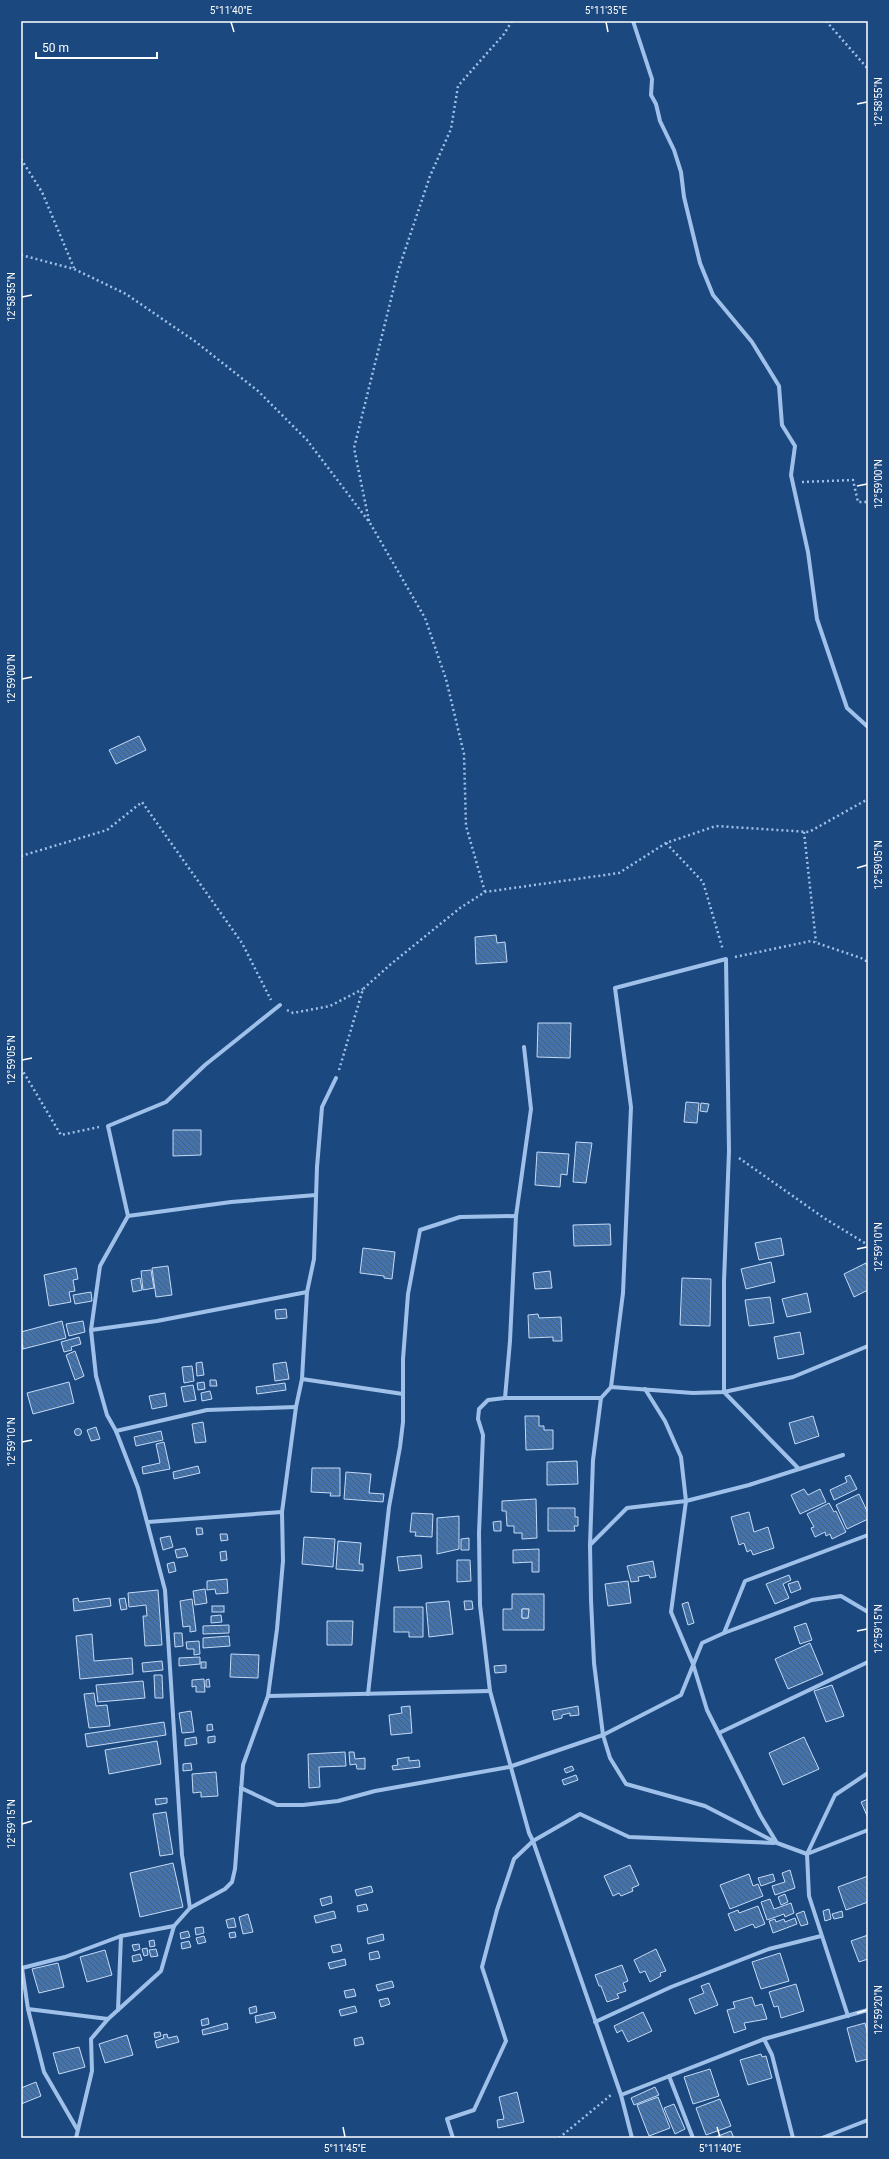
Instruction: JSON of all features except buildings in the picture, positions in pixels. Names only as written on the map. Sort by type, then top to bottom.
[{"type":"street","points":[[633,21],[652,79],[651,95],[656,104],[660,121],[674,150],[681,172],[684,197],[700,263],[713,295],[752,342],[779,386],[782,425],[795,446],[791,475],[808,552],[817,618],[847,708],[868,727]]},
{"type":"street","points":[[799,1469],[724,1392],[724,1281],[729,1151],[726,959],[614,988],[631,1107],[623,1293],[610,1387],[601,1398],[593,1460],[590,1545],[594,1663],[603,1735],[610,1758],[626,1784],[705,1806],[777,1843],[807,1854],[868,1830]]},
{"type":"street","points":[[190,1908],[182,1855],[165,1590],[138,1488],[116,1431],[107,1415],[96,1376],[91,1330],[100,1266],[128,1216],[108,1126],[166,1102],[204,1066],[280,1005]]},
{"type":"street","points":[[505,1398],[510,1341],[516,1216],[531,1109],[524,1047]]},
{"type":"street","points":[[76,2138],[92,2071],[91,2039],[108,2019],[161,1971],[174,1926],[190,1908],[225,1889],[232,1882],[235,1869],[243,1765],[268,1696],[284,1561],[282,1512],[296,1407],[302,1379],[307,1292],[314,1260],[316,1195],[322,1107],[336,1078]]},
{"type":"street","points":[[128,1216],[231,1202],[316,1195]]},
{"type":"street","points":[[368,1694],[389,1507],[400,1447],[408,1294],[420,1230],[460,1217],[516,1216]]},
{"type":"street","points":[[91,1330],[157,1321],[307,1292]]},
{"type":"street","points":[[610,1387],[693,1393],[724,1392],[793,1377],[868,1346]]},
{"type":"street","points":[[302,1379],[403,1394]]},
{"type":"street","points":[[645,1389],[665,1421],[681,1457],[686,1501],[670,1612],[692,1664],[707,1710],[760,1815],[777,1843]]},
{"type":"street","points":[[601,1398],[505,1398],[488,1400],[480,1409],[478,1418],[483,1435],[479,1533],[480,1605],[490,1691],[509,1767],[529,1833],[619,2088],[632,2138]]},
{"type":"street","points":[[116,1431],[207,1410],[296,1407]]},
{"type":"street","points":[[590,1545],[627,1508],[686,1501],[749,1485],[843,1455]]},
{"type":"street","points":[[148,1522],[282,1512]]},
{"type":"street","points":[[724,1633],[745,1581],[868,1535]]},
{"type":"street","points":[[241,1788],[277,1805],[303,1805],[338,1801],[375,1791],[509,1767],[603,1735],[681,1695],[692,1664],[702,1643],[724,1633],[812,1600],[840,1596],[868,1612]]},
{"type":"street","points":[[719,1733],[868,1662]]},
{"type":"street","points":[[268,1696],[490,1691]]},
{"type":"street","points":[[848,2016],[809,1896],[807,1854],[835,1795],[868,1773]]},
{"type":"street","points":[[453,2138],[447,2119],[474,2110],[506,2041],[482,1968],[497,1910],[514,1859],[533,1841],[580,1814],[629,1837],[777,1843]]},
{"type":"street","points":[[77,2129],[44,2072],[28,2009],[22,1968],[64,1956],[120,1936],[174,1926]]},
{"type":"street","points":[[118,2010],[120,1936]]},
{"type":"street","points":[[595,2022],[671,1987],[762,1951],[821,1936]]},
{"type":"street","points":[[28,2009],[108,2019]]},
{"type":"street","points":[[621,2095],[764,2039],[868,2010]]},
{"type":"street","points":[[764,2039],[772,2054],[793,2138]]},
{"type":"street","points":[[669,2076],[693,2138]]},
{"type":"street","points":[[822,2138],[868,2120]]},
{"type":"path","points":[[370,523],[354,448],[398,271],[430,176],[451,129],[458,86],[504,34],[512,21]]},
{"type":"path","points":[[826,21],[868,69]]},
{"type":"path","points":[[21,159],[42,192],[74,269]]},
{"type":"path","points":[[21,255],[74,269],[126,294],[196,342],[258,391],[307,440],[370,523],[425,618],[446,679],[464,754],[466,826],[484,892]]},
{"type":"path","points":[[793,482],[853,480],[858,502],[868,502]]},
{"type":"path","points":[[21,856],[107,830],[142,802],[242,943],[270,999],[293,1013],[330,1006],[363,989],[391,964],[460,908],[484,892],[619,873],[666,843],[716,826],[809,832],[868,799]]},
{"type":"path","points":[[804,832],[816,942]]},
{"type":"path","points":[[666,843],[704,882],[726,959],[811,941],[861,958],[868,962]]},
{"type":"path","points":[[336,1078],[363,989]]},
{"type":"path","points":[[21,1068],[62,1134],[108,1126]]},
{"type":"path","points":[[729,1151],[824,1218],[868,1245]]},
{"type":"path","points":[[559,2138],[619,2088]]}]
